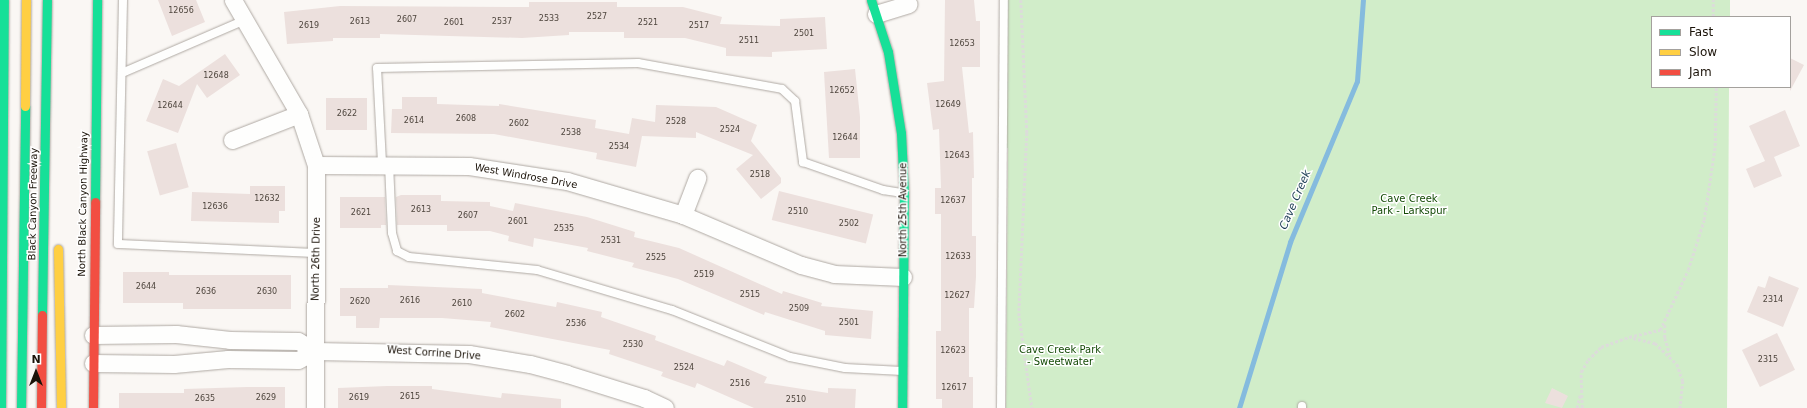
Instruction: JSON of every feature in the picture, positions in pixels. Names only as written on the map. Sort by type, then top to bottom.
[{"type":"main road","points":[[1,408],[4,0]]},
{"type":"main road","points":[[21,408],[26,0]]},
{"type":"main road","name":"Black Canyon Freeway","points":[[41,408],[47,0]]},
{"type":"main road","name":"North Black Canyon Highway","points":[[93,408],[96,0]]},
{"type":"main road","name":"North 25th Avenue","points":[[874,7],[888,52],[897,102],[904,193],[902,408]]},
{"type":"main road","points":[[46,125],[54,176]]},
{"type":"main road","points":[[58,237],[61,408]]},
{"type":"street","name":"North 26th Drive","points":[[233,0],[243,21],[298,114],[316,165],[315,408]]},
{"type":"street","name":"North 25th Avenue","points":[[874,7],[909,4]]},
{"type":"street","points":[[232,140],[298,114]]},
{"type":"street","name":"West Windrose Drive","points":[[316,165],[386,164],[511,171],[573,183],[683,215],[808,267],[834,274],[903,277]]},
{"type":"street","points":[[683,215],[697,178]]},
{"type":"street","name":"West Corrine Drive","points":[[93,335],[176,334],[230,340],[298,341],[315,351]]},
{"type":"street","name":"West Corrine Drive","points":[[93,363],[174,364],[228,359],[298,360],[315,351],[469,354],[567,374],[644,398],[665,408]]},
{"type":"lane","points":[[123,0],[118,244],[316,253]]},
{"type":"lane","points":[[1000,408],[1004,0]]},
{"type":"lane","points":[[122,72],[243,21]]},
{"type":"lane","points":[[902,371],[845,368],[790,357],[672,310],[537,270],[409,257],[397,251],[392,233],[377,68],[638,63],[782,90],[795,101],[803,162],[883,190],[904,193]]},
{"type":"path","points":[[1021,0],[1027,133],[1019,313],[1032,408]]},
{"type":"path","points":[[1713,0],[1713,16]]},
{"type":"path","points":[[1680,408],[1683,381],[1670,354],[1664,332],[1666,322],[1688,270],[1704,220],[1715,146],[1716,88]]},
{"type":"path","points":[[1582,408],[1581,372],[1588,360],[1601,347],[1628,337],[1653,333],[1666,322]]},
{"type":"path","points":[[1628,337],[1655,343],[1670,354]]},
{"type":"path","points":[[1577,408],[1581,390]]},
{"type":"green space","name":"Cave Creek Park - Larkspur","points":[[1004,0],[1730,0],[1730,16],[1651,16],[1651,88],[1729,88],[1727,408],[1006,408],[1008,148],[1003,148]]},
{"type":"building","points":[[158,0],[196,0],[205,22],[172,36]]},
{"type":"building","points":[[945,0],[974,0],[976,21],[980,21],[980,67],[962,67],[969,133],[973,132],[974,178],[972,178],[972,236],[976,236],[976,277],[974,308],[969,308],[969,377],[973,377],[973,408],[942,408],[942,399],[936,399],[936,331],[941,331],[941,214],[935,214],[935,188],[941,188],[939,129],[933,130],[927,83],[944,81]]},
{"type":"building","points":[[529,2],[617,2],[617,7],[683,7],[722,17],[720,24],[780,26],[780,19],[825,17],[827,49],[772,52],[772,57],[726,56],[726,48],[685,38],[624,38],[624,32],[569,32],[569,35],[522,38],[380,34],[380,38],[333,38],[333,41],[287,44],[284,12],[340,6],[529,7]]},
{"type":"building","points":[[225,54],[240,75],[207,98],[197,84],[178,133],[146,121],[163,79],[179,86]]},
{"type":"building","points":[[1791,58],[1804,65],[1790,91],[1791,88]]},
{"type":"building","points":[[855,69],[860,117],[860,158],[829,158],[824,72]]},
{"type":"building","points":[[402,97],[437,97],[437,104],[499,106],[499,104],[596,120],[595,128],[629,134],[632,118],[655,122],[656,105],[716,107],[757,125],[751,141],[781,178],[781,183],[761,199],[736,169],[753,155],[696,132],[696,138],[642,136],[636,167],[596,159],[597,153],[494,134],[391,133],[392,109],[402,109]]},
{"type":"building","points":[[326,98],[367,98],[367,130],[326,130]]},
{"type":"building","points":[[1785,110],[1800,146],[1774,157],[1782,176],[1754,188],[1746,169],[1765,161],[1749,126]]},
{"type":"building","points":[[176,143],[189,187],[160,195],[147,151]]},
{"type":"building","points":[[250,186],[285,186],[285,211],[279,211],[279,223],[191,221],[192,192],[250,194]]},
{"type":"building","points":[[779,191],[873,214],[866,244],[772,220]]},
{"type":"building","points":[[401,195],[441,195],[441,201],[490,202],[490,206],[513,211],[515,203],[587,217],[635,232],[634,237],[679,248],[782,294],[783,291],[822,303],[821,306],[873,311],[871,339],[825,335],[825,331],[765,312],[764,315],[678,279],[632,267],[634,263],[587,251],[588,248],[534,238],[533,247],[508,241],[509,236],[490,231],[447,231],[447,225],[397,225],[396,197]]},
{"type":"building","points":[[340,197],[385,197],[386,225],[381,225],[381,228],[340,228]]},
{"type":"building","points":[[123,272],[169,272],[169,275],[291,275],[291,309],[183,309],[183,303],[123,303]]},
{"type":"building","points":[[1769,276],[1799,288],[1783,327],[1747,312],[1758,286],[1765,288]]},
{"type":"building","points":[[388,285],[482,289],[482,293],[556,307],[557,302],[602,312],[601,317],[656,336],[655,340],[724,366],[727,360],[767,377],[764,383],[828,393],[828,388],[856,389],[855,408],[754,408],[697,383],[695,388],[661,376],[663,372],[609,354],[610,350],[490,327],[491,322],[442,318],[380,318],[379,328],[356,328],[356,316],[340,316],[340,288],[388,288]]},
{"type":"building","points":[[1777,333],[1795,370],[1760,387],[1742,350]]},
{"type":"building","points":[[432,386],[432,389],[501,398],[502,393],[561,399],[561,408],[338,408],[338,388]]},
{"type":"building","points":[[285,387],[285,408],[119,408],[119,393],[184,393],[184,389]]},
{"type":"building","points":[[1552,388],[1568,396],[1562,408],[1545,403]]},
{"type":"waterway","name":"Cave Creek","points":[[1239,408],[1290,242],[1357,81],[1363,0]]},
{"type":"traffic: fast","points":[[1,408],[4,0]]},
{"type":"traffic: fast","points":[[42,315],[47,0]]},
{"type":"traffic: fast","points":[[95,202],[97,0]]},
{"type":"traffic: fast","points":[[871,0],[888,52],[901,133],[904,193],[902,408]]},
{"type":"traffic: fast","points":[[21,408],[25,106]]},
{"type":"traffic: slow","points":[[25,106],[26,0]]},
{"type":"traffic: slow","points":[[58,249],[61,408]]},
{"type":"traffic: jam","points":[[93,408],[95,202]]},
{"type":"traffic: jam","points":[[41,408],[42,315]]},
{"type":"park label","name":"Cave Creek Park - Sweetwater","points":[[1060,354]]}]
